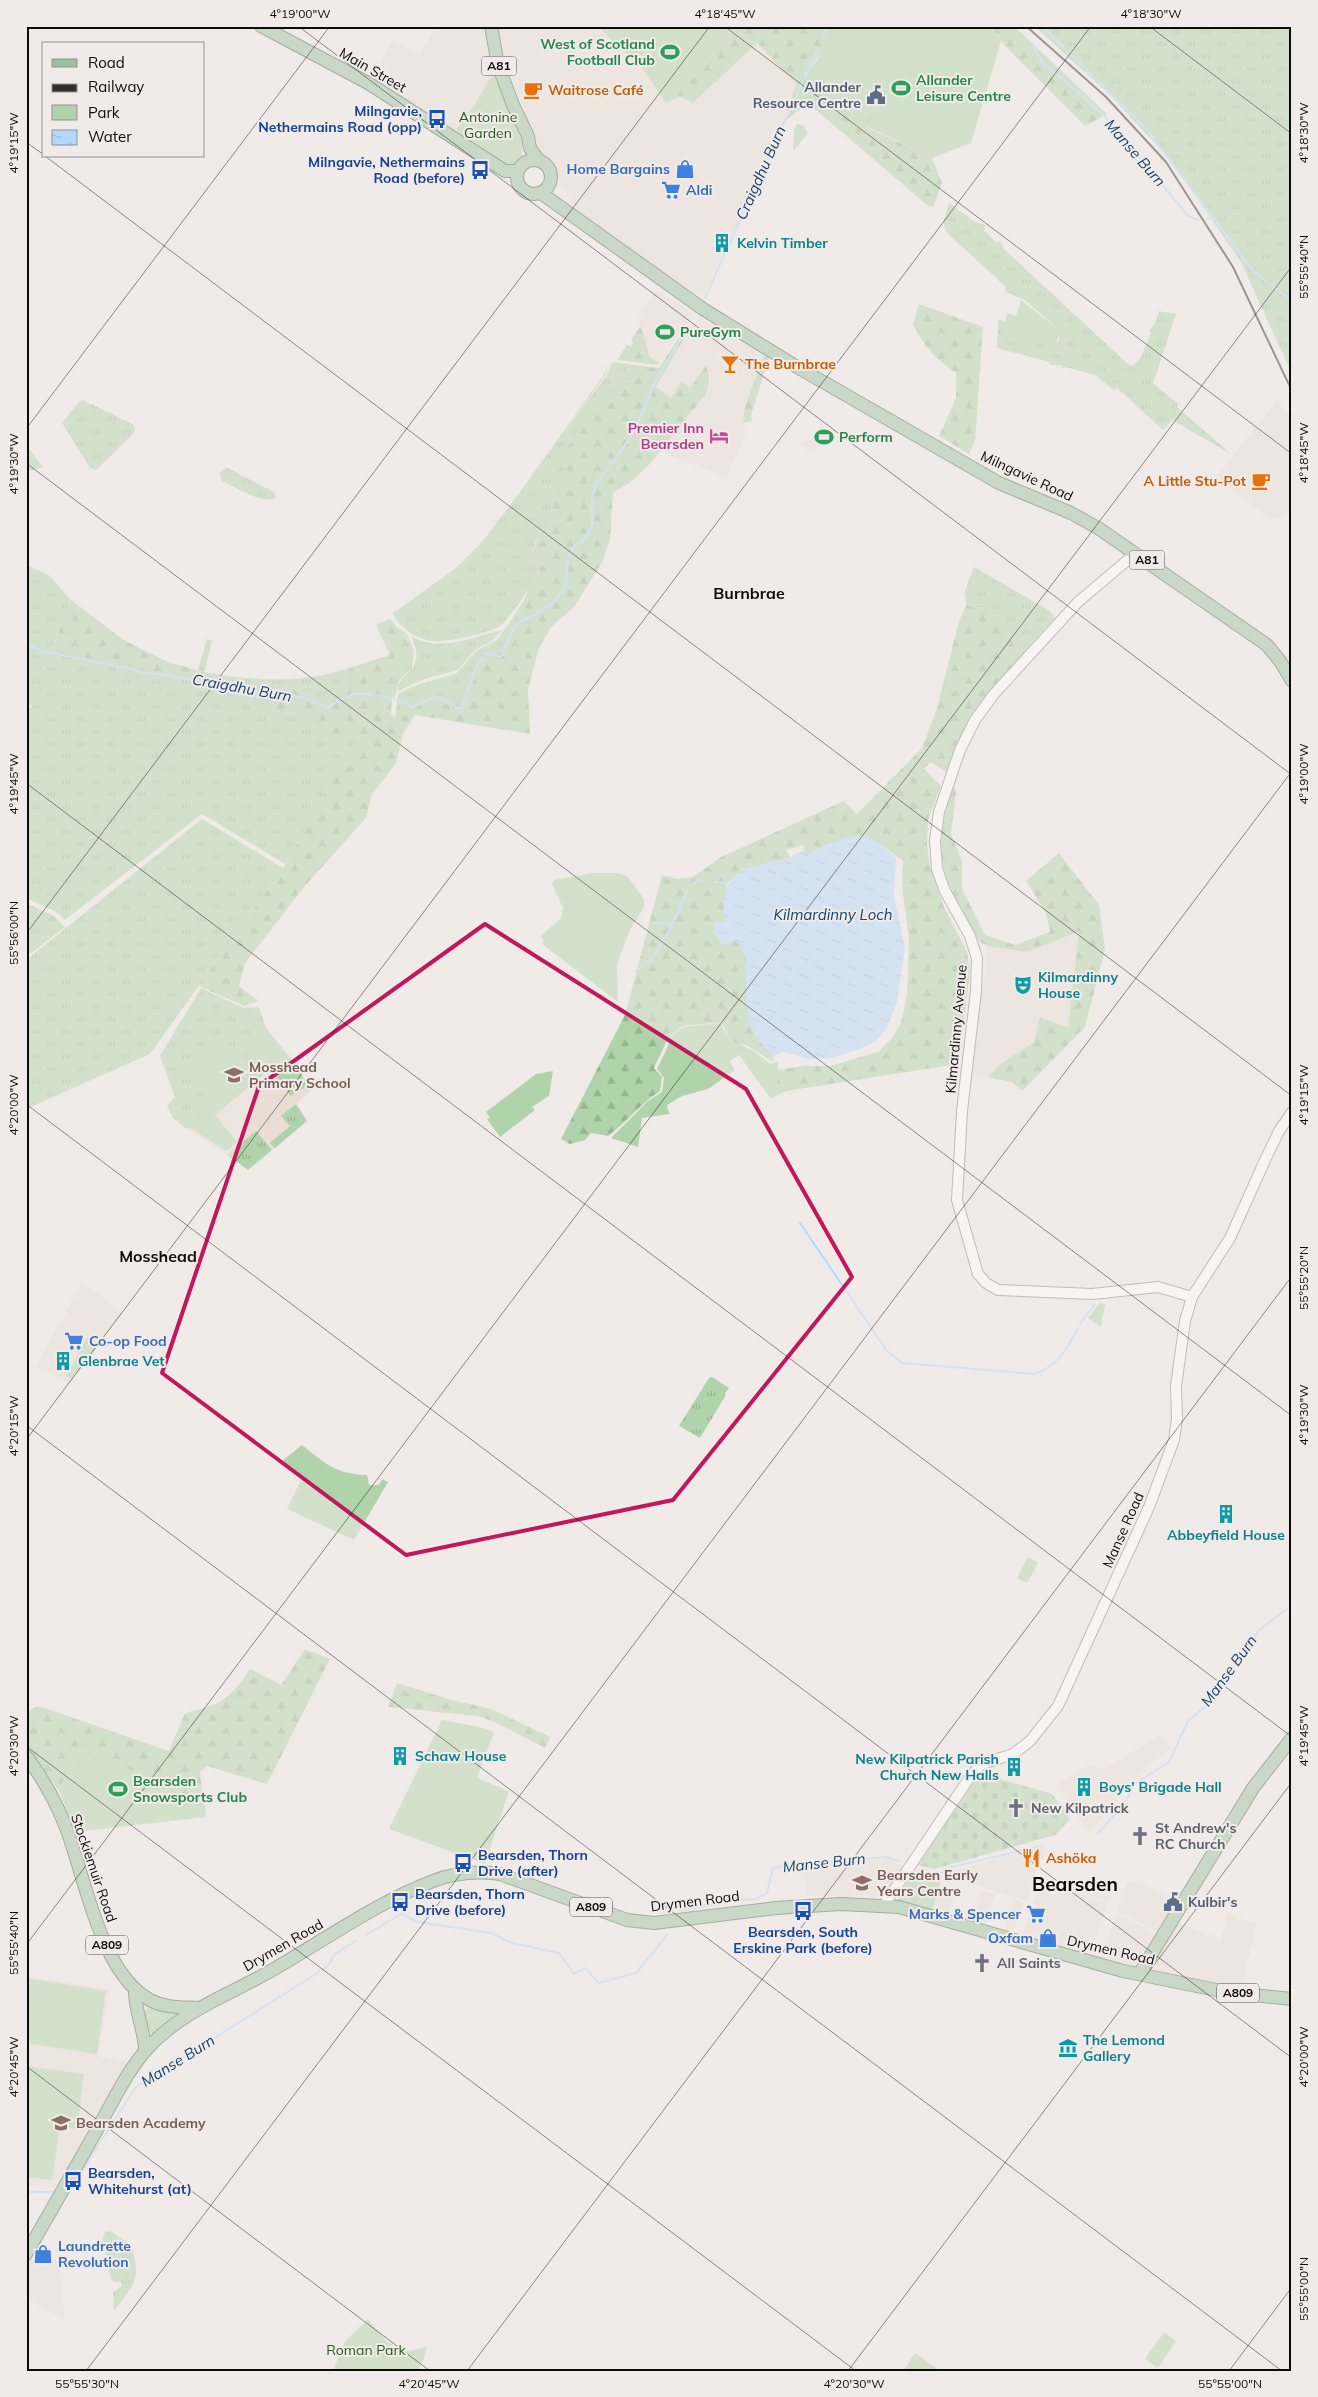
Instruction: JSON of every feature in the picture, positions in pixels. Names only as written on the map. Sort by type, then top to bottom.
[{"type":"main road","name":"Main Street","points":[[261,26],[368,83],[466,148],[474,150],[505,171],[527,164]]},
{"type":"main road","name":"A81","points":[[491,26],[498,65],[530,148],[527,164],[549,170],[545,188],[534,194],[526,193],[518,185]]},
{"type":"main road","name":"Main Street","points":[[466,148],[470,155],[518,185]]},
{"type":"main road","points":[[518,185],[527,164]]},
{"type":"main road","name":"Milngavie Road","points":[[545,188],[577,220],[703,309],[835,390],[979,472],[999,483],[1070,513],[1136,553],[1267,645],[1280,661],[1292,681]]},
{"type":"main road","points":[[1140,1973],[1256,1783],[1292,1738]]},
{"type":"main road","name":"Stockiemuir Road","points":[[26,1756],[51,1794],[65,1825],[91,1910],[104,1939],[122,1971],[135,1989]]},
{"type":"main road","name":"Drymen Road","points":[[26,2254],[118,2094],[145,2051],[174,2022],[272,1970],[376,1908],[433,1881],[456,1875],[486,1872],[500,1874],[627,1920],[654,1923],[767,1909],[841,1904],[884,1905],[918,1912],[1084,1961],[1231,1993],[1292,2000]]},
{"type":"main road","points":[[135,1989],[145,2051]]},
{"type":"main road","name":"A809","points":[[135,1989],[158,2003],[198,2008]]},
{"type":"street","name":"Kilmardinny Avenue","points":[[1136,553],[1078,602],[994,694],[975,720],[964,742],[938,812],[935,841],[937,869],[946,891],[970,936],[978,970],[962,1112],[957,1200],[978,1274],[986,1284],[998,1290],[1092,1294],[1158,1287],[1192,1297]]},
{"type":"street","name":"Manse Road","points":[[884,1905],[972,1774],[982,1764],[1013,1754],[1030,1740],[1058,1706],[1149,1507],[1174,1440],[1177,1419],[1176,1386],[1185,1321],[1192,1297],[1230,1238],[1279,1131],[1292,1112]]},
{"type":"highlighted area","points":[[485,924],[746,1089],[852,1277],[673,1500],[406,1555],[162,1373],[259,1086]]},
{"type":"shaded area","points":[[437,26],[487,26],[494,76],[488,81],[475,104],[448,141],[366,88],[393,40],[419,55]]},
{"type":"shaded area","points":[[508,26],[597,26],[643,69],[666,103],[680,97],[693,103],[756,43],[796,84],[785,121],[703,297],[667,277],[582,215],[570,200],[539,147],[514,85],[497,30]]},
{"type":"shaded area","points":[[657,290],[693,313],[659,363],[649,356],[638,318]]},
{"type":"shaded area","points":[[700,317],[764,356],[745,406],[743,422],[746,433],[726,477],[658,451],[705,395],[709,385],[710,375],[706,365],[690,388],[671,398],[656,387],[690,328]]},
{"type":"shaded area","points":[[1276,402],[1292,415],[1292,511],[1271,520],[1216,477]]},
{"type":"shaded area","points":[[821,421],[831,440],[810,452],[801,444],[813,438]]},
{"type":"shaded area","points":[[1079,930],[1068,1028],[1034,1042],[999,1065],[988,1077],[972,1076],[988,946],[1028,952]]},
{"type":"shaded area","name":"Mosshead Primary School","points":[[201,988],[243,1008],[259,1007],[266,1028],[296,1064],[311,1090],[296,1104],[307,1121],[248,1170],[245,1166],[193,1134],[173,1118],[167,1106],[175,1097],[160,1056]]},
{"type":"shaded area","points":[[82,1283],[95,1291],[122,1314],[69,1382],[36,1366]]},
{"type":"shaded area","points":[[1161,1735],[1171,1749],[1143,1769],[1089,1833],[1058,1787],[1062,1781],[1088,1766],[1106,1768]]},
{"type":"shaded area","points":[[1046,1847],[1026,1901],[956,1879],[955,1870]]},
{"type":"shaded area","name":"Bearsden Early Years Centre","points":[[889,1859],[906,1869],[886,1897],[806,1896],[804,1865]]},
{"type":"shaded area","points":[[1071,1879],[1087,1884],[1095,1889],[1107,1880],[1112,1887],[1108,1901],[1068,1889]]},
{"type":"shaded area","points":[[1128,1881],[1155,1889],[1177,1900],[1158,1933],[1128,1916],[1116,1912]]},
{"type":"shaded area","points":[[1038,1890],[1050,1895],[1066,1890],[1108,1903],[1090,1953],[1022,1935]]},
{"type":"shaded area","points":[[982,1891],[995,1894],[985,1927],[973,1923]]},
{"type":"shaded area","points":[[938,1892],[954,1896],[948,1916],[932,1911]]},
{"type":"shaded area","points":[[1014,1899],[1024,1903],[1012,1934],[1004,1932]]},
{"type":"shaded area","points":[[1227,1914],[1257,1924],[1241,1990],[1158,1972],[1155,1969],[1155,1959],[1178,1922],[1221,1940]]},
{"type":"shaded area","points":[[1116,1915],[1127,1918],[1156,1935],[1136,1966],[1102,1958]]},
{"type":"shaded area","name":"Bearsden Academy","points":[[26,1976],[110,1989],[98,2056],[129,2062],[60,2187],[26,2184]]},
{"type":"shaded area","points":[[36,2248],[59,2262],[65,2320],[26,2299],[26,2265]]},
{"type":"green space","name":"West of Scotland Football Club","points":[[597,26],[724,26],[732,34],[677,95],[680,97],[666,103],[643,69]]},
{"type":"green space","points":[[725,26],[829,26],[819,54],[810,69],[823,92],[822,98],[872,115],[868,128],[932,158],[942,183],[933,207],[927,205],[808,103],[785,121],[796,84],[757,43],[693,103],[677,95],[732,34]]},
{"type":"green space","name":"Allander Leisure Centre","points":[[829,26],[989,26],[1001,41],[971,143],[932,158],[868,127],[872,115],[821,97],[823,92],[807,83],[810,69],[818,59],[822,41]]},
{"type":"green space","points":[[989,26],[1014,26],[1107,114],[1085,126],[1009,50]]},
{"type":"green space","points":[[1034,26],[1292,26],[1292,374],[1241,262],[1169,158],[1109,94]]},
{"type":"green space","name":"Antonine Garden","points":[[494,76],[522,142],[522,156],[513,166],[508,166],[456,130],[475,104],[488,81]]},
{"type":"green space","points":[[797,124],[803,125],[808,133],[793,151],[794,129]]},
{"type":"green space","points":[[949,203],[975,222],[985,225],[984,230],[997,243],[1000,241],[1004,249],[1129,365],[1133,366],[1141,357],[1151,333],[1149,330],[1155,324],[1159,311],[1176,314],[1153,383],[1178,404],[1177,407],[1231,454],[1172,420],[1163,430],[1117,388],[1114,390],[1095,375],[1066,367],[1063,368],[1061,365],[1051,365],[1049,362],[997,348],[998,320],[1006,322],[1005,333],[1047,345],[1058,342],[1060,331],[1025,300],[1006,292],[1004,285],[948,234],[943,223]]},
{"type":"green space","points":[[1021,300],[1060,331],[1056,343],[1047,345],[1004,333],[1007,313],[1016,316]]},
{"type":"green space","points":[[919,304],[983,327],[975,441],[969,454],[939,436],[956,398],[956,373],[931,352],[917,332],[913,324]]},
{"type":"green space","points":[[641,326],[649,356],[659,363],[658,365],[617,360],[627,345],[631,347],[633,343],[631,339]]},
{"type":"green space","points":[[686,326],[690,328],[656,387],[671,398],[681,382],[690,388],[706,365],[709,380],[707,391],[648,466],[632,481],[613,493],[610,540],[602,563],[573,608],[551,627],[539,648],[528,689],[530,734],[415,715],[403,734],[396,763],[371,796],[366,818],[305,886],[245,963],[239,986],[259,1001],[244,1006],[201,987],[200,984],[283,868],[357,741],[327,740],[314,727],[313,712],[276,713],[269,701],[273,690],[290,687],[322,702],[347,692],[344,685],[349,668],[390,655],[376,625],[389,619],[407,638],[413,654],[393,676],[391,714],[398,719],[427,701],[442,700],[457,712],[463,711],[475,677],[487,657],[503,648],[530,586],[540,570],[530,565],[543,525],[565,479],[568,459],[567,448],[611,385],[647,376],[650,367],[659,368]]},
{"type":"green space","points":[[764,356],[769,357],[751,415],[752,421],[743,423],[745,406]]},
{"type":"green space","points":[[609,362],[606,374],[561,436],[607,375],[612,362],[650,367],[647,376],[611,385],[569,465],[562,490],[535,543],[530,565],[540,569],[516,608],[500,626],[487,632],[467,637],[432,641],[409,632],[399,623],[393,613],[455,569],[482,542],[605,373]]},
{"type":"green space","points":[[83,400],[134,425],[135,432],[96,470],[90,468],[62,423],[79,402]]},
{"type":"green space","points":[[26,445],[43,467],[26,472]]},
{"type":"green space","points":[[226,467],[274,492],[276,498],[270,500],[256,497],[222,481],[220,473]]},
{"type":"green space","points":[[26,565],[49,575],[70,599],[52,651],[204,680],[203,672],[198,670],[207,639],[212,641],[204,672],[259,679],[295,679],[313,677],[349,668],[344,685],[347,692],[322,702],[290,687],[273,690],[269,701],[276,713],[313,712],[358,741],[285,864],[202,814],[65,920],[55,911],[26,898],[26,708],[33,706],[26,705]]},
{"type":"green space","points":[[974,567],[1050,611],[1055,618],[1031,644],[1002,630],[986,604],[966,606],[965,590]]},
{"type":"green space","points":[[528,595],[503,648],[487,657],[475,677],[463,711],[457,712],[442,700],[427,701],[398,719],[395,717],[398,694],[414,686],[457,673],[476,651],[497,640]]},
{"type":"green space","points":[[70,599],[125,641],[168,662],[203,672],[204,680],[52,652]]},
{"type":"green space","points":[[986,604],[1002,630],[1031,644],[968,725],[946,772],[931,762],[924,769],[941,786],[928,820],[927,845],[930,866],[944,907],[967,952],[970,972],[958,1064],[786,1091],[777,1095],[777,1070],[803,1066],[830,1066],[878,1052],[893,1037],[901,1023],[907,994],[909,940],[902,886],[903,861],[877,842],[848,839],[828,844],[809,855],[804,851],[803,845],[786,850],[791,858],[744,869],[727,883],[724,913],[727,921],[715,923],[715,931],[722,945],[735,940],[741,945],[746,957],[746,1004],[751,1027],[761,1043],[771,1053],[773,1062],[746,1045],[736,1044],[728,1037],[722,1022],[683,1026],[668,1038],[654,1068],[662,1077],[660,1091],[608,1136],[591,1133],[585,1140],[570,1144],[561,1139],[625,1015],[662,875],[677,879],[693,877],[721,857],[844,801],[857,814],[922,748],[937,708],[959,621],[966,606]]},
{"type":"green space","points":[[391,618],[396,626],[407,634],[414,651],[412,667],[399,681],[395,698],[392,697],[393,676],[413,654],[409,640],[394,625]]},
{"type":"green space","points":[[502,630],[492,641],[475,650],[458,670],[424,679],[398,691],[403,678],[415,664],[415,648],[411,636],[422,641],[445,643]]},
{"type":"green space","points":[[954,786],[956,792],[951,833],[962,862],[962,889],[985,935],[1015,945],[1050,932],[1046,913],[1026,881],[1059,853],[1099,905],[1105,949],[1085,1027],[1022,1091],[1011,1082],[988,1077],[999,1065],[1034,1042],[1040,1017],[1068,1028],[1079,931],[1028,952],[988,946],[980,942],[953,898],[947,885],[942,862],[941,849],[945,812],[951,789]]},
{"type":"green space","points":[[202,819],[283,868],[150,1054],[26,1109],[26,960]]},
{"type":"green space","points":[[594,873],[615,873],[627,876],[644,899],[644,907],[630,930],[617,964],[618,1002],[542,944],[544,942],[541,936],[561,918],[563,908],[552,884],[554,880]]},
{"type":"green space","points":[[26,903],[54,916],[65,927],[26,957]]},
{"type":"green space","points":[[201,988],[243,1008],[259,1007],[266,1028],[283,1049],[280,1050],[261,1038],[219,1101],[187,1129],[173,1118],[167,1106],[175,1097],[160,1056]]},
{"type":"green space","points":[[721,1023],[725,1033],[732,1041],[752,1050],[770,1064],[778,1062],[777,1095],[771,1099],[739,1055],[730,1061],[735,1070],[708,1089],[682,1096],[667,1105],[669,1114],[642,1118],[638,1147],[611,1138],[648,1101],[662,1092],[664,1078],[657,1069],[668,1046],[669,1038],[683,1027]]},
{"type":"green space","points":[[261,1037],[280,1050],[283,1049],[296,1064],[307,1086],[291,1096],[286,1090],[296,1084],[292,1078],[285,1086],[269,1070],[215,1115],[237,1142],[226,1151],[189,1127],[219,1101]]},
{"type":"green space","points":[[219,1039],[244,1056],[216,1097],[191,1080]]},
{"type":"green space","points":[[553,1071],[549,1096],[532,1107],[535,1110],[500,1137],[487,1119],[490,1117],[486,1112],[536,1074]]},
{"type":"green space","points":[[296,1104],[307,1121],[275,1148],[270,1143],[290,1126],[281,1116]]},
{"type":"green space","points":[[256,1131],[272,1150],[248,1170],[227,1155]]},
{"type":"green space","points":[[1099,1303],[1105,1304],[1101,1327],[1088,1318]]},
{"type":"green space","points":[[87,1338],[96,1343],[97,1347],[72,1379],[66,1376]]},
{"type":"green space","points":[[712,1377],[729,1388],[700,1438],[679,1426],[709,1378]]},
{"type":"green space","points":[[302,1445],[332,1467],[347,1473],[367,1475],[369,1485],[379,1485],[382,1479],[388,1482],[354,1540],[287,1509],[303,1476],[282,1461]]},
{"type":"green space","points":[[1028,1557],[1038,1563],[1027,1583],[1017,1578]]},
{"type":"green space","points":[[305,1649],[330,1659],[267,1784],[207,1766],[200,1772],[203,1804],[171,1787],[80,1750],[59,1791],[26,1746],[26,1708],[30,1710],[39,1706],[169,1751],[185,1713],[216,1704],[223,1700],[236,1688],[250,1669],[281,1685]]},
{"type":"green space","points":[[397,1683],[448,1699],[491,1709],[550,1737],[545,1748],[497,1723],[478,1716],[388,1707]]},
{"type":"green space","points":[[442,1720],[494,1732],[477,1778],[509,1791],[485,1864],[389,1829]]},
{"type":"green space","name":"Bearsden Snowsports Club","points":[[80,1750],[171,1787],[205,1805],[206,1817],[76,1832],[59,1791]]},
{"type":"green space","points":[[983,1769],[1003,1780],[1052,1794],[1070,1819],[1055,1835],[934,1869],[918,1865]]},
{"type":"green space","points":[[912,1873],[941,1881],[932,1911],[897,1900]]},
{"type":"green space","points":[[26,1978],[106,1991],[97,2054],[26,2043]]},
{"type":"green space","points":[[151,2007],[179,2013],[179,2015],[155,2034],[150,2032],[147,2027],[144,2014],[147,2008]]},
{"type":"green space","points":[[26,2066],[84,2074],[77,2129],[60,2127],[52,2180],[26,2177]]},
{"type":"green space","points":[[110,2231],[131,2245],[136,2266],[134,2281],[114,2311],[113,2292],[122,2286],[120,2282],[114,2282],[111,2279],[103,2238],[105,2232]]},
{"type":"green space","name":"Roman Park","points":[[368,2319],[387,2342],[407,2351],[427,2347],[423,2361],[417,2371],[333,2371],[345,2341]]},
{"type":"green space","points":[[1164,2332],[1176,2341],[1158,2368],[1145,2359]]},
{"type":"green space","points":[[915,2353],[941,2371],[903,2371]]},
{"type":"water","name":"Kilmardinny Loch","points":[[868,836],[896,857],[894,896],[905,948],[897,1002],[887,1028],[876,1041],[832,1058],[809,1059],[782,1052],[775,1055],[773,1062],[771,1053],[761,1043],[751,1027],[746,1004],[746,957],[741,945],[736,941],[722,945],[715,931],[715,923],[726,921],[724,905],[728,884],[734,877],[750,867],[791,858],[793,855],[804,851],[809,855],[837,841]]},
{"type":"waterway","name":"Craigdhu Burn","points":[[823,37],[827,26]]},
{"type":"waterway","points":[[1042,26],[1147,130],[1254,272],[1292,301]]},
{"type":"waterway","name":"Manse Burn","points":[[1032,43],[1043,64],[1112,123],[1187,215],[1198,220]]},
{"type":"waterway","name":"Craigdhu Burn","points":[[705,298],[818,48]]},
{"type":"waterway","name":"Manse Burn","points":[[1207,218],[1213,219]]},
{"type":"waterway","name":"Craigdhu Burn","points":[[26,643],[41,651],[140,672],[205,683],[235,685],[245,692],[276,693],[299,697],[319,703],[327,708],[351,695],[366,694],[391,698],[412,707],[431,698],[441,698],[461,709],[476,667],[487,653],[501,657],[514,628],[521,621],[538,613],[554,602],[566,586],[568,558],[574,546],[582,542],[592,526],[592,498],[595,486],[634,432],[656,380],[688,327]]},
{"type":"waterway","points":[[693,883],[702,880]]},
{"type":"waterway","points":[[716,882],[727,883]]},
{"type":"waterway","points":[[635,971],[645,964],[660,946],[688,890]]},
{"type":"waterway","points":[[652,923],[671,924]]},
{"type":"waterway","points":[[800,1223],[887,1351],[902,1363],[1035,1374],[1049,1367],[1061,1356],[1078,1328]]},
{"type":"waterway","points":[[1080,1324],[1095,1304]]},
{"type":"waterway","name":"Manse Burn","points":[[1098,1833],[1122,1807],[1136,1783],[1169,1762],[1188,1721],[1209,1703],[1258,1631],[1292,1605]]},
{"type":"waterway","name":"Manse Burn","points":[[924,1873],[936,1876],[951,1867],[1041,1846]]},
{"type":"waterway","name":"Manse Burn","points":[[681,1911],[737,1900],[756,1899],[767,1893],[773,1868],[791,1864],[887,1857],[899,1861]]},
{"type":"waterway","name":"Manse Burn","points":[[366,1935],[401,1914],[418,1922],[491,1933],[512,1943],[559,1953],[574,1974],[585,1968],[599,1983],[636,1973],[667,1935]]},
{"type":"waterway","name":"Manse Burn","points":[[73,2185],[135,2088],[327,1967],[335,1954],[356,1941]]},
{"type":"waterway","name":"Manse Burn","points":[[26,2192],[56,2192]]},
{"type":"railway","points":[[1026,26],[1106,97],[1166,162],[1233,267],[1292,391]]},
{"type":"place","name":"West of Scotland Football Club","points":[[670,52]]},
{"type":"place","name":"Allander Leisure Centre","points":[[901,88]]},
{"type":"place","name":"Waitrose Café","points":[[533,90]]},
{"type":"place","name":"Allander Resource Centre","points":[[876,95]]},
{"type":"place","name":"Milngavie, Nethermains Road (opp)","points":[[437,119]]},
{"type":"place","name":"Home Bargains","points":[[685,169]]},
{"type":"place","name":"Milngavie, Nethermains Road (before)","points":[[480,170]]},
{"type":"place","name":"Aldi","points":[[671,190]]},
{"type":"place","name":"Kelvin Timber","points":[[722,243]]},
{"type":"place","name":"PureGym","points":[[665,332]]},
{"type":"place","name":"The Burnbrae","points":[[730,364]]},
{"type":"place","name":"Premier Inn Bearsden","points":[[719,436]]},
{"type":"place","name":"Perform","points":[[824,437]]},
{"type":"place","name":"A Little Stu-Pot","points":[[1261,481]]},
{"type":"place","name":"Kilmardinny House","points":[[1023,985]]},
{"type":"place","name":"Mosshead Primary School","points":[[234,1075]]},
{"type":"place","name":"Co-op Food","points":[[74,1341]]},
{"type":"place","name":"Glenbrae Vet","points":[[63,1361]]},
{"type":"place","name":"Abbeyfield House","points":[[1226,1514]]},
{"type":"place","name":"Schaw House","points":[[400,1756]]},
{"type":"place","name":"New Kilpatrick Parish Church New Halls","points":[[1014,1767]]},
{"type":"place","name":"Boys' Brigade Hall","points":[[1084,1787]]},
{"type":"place","name":"Bearsden Snowsports Club","points":[[118,1789]]},
{"type":"place","name":"New Kilpatrick","points":[[1016,1808]]},
{"type":"place","name":"St Andrew's RC Church","points":[[1140,1836]]},
{"type":"place","name":"Ashöka","points":[[1031,1858]]},
{"type":"place","name":"Bearsden, Thorn Drive (after)","points":[[463,1863]]},
{"type":"place","name":"Bearsden Early Years Centre","points":[[862,1883]]},
{"type":"place","name":"Bearsden, Thorn Drive (before)","points":[[400,1902]]},
{"type":"place","name":"Kulbir's","points":[[1173,1902]]},
{"type":"place","name":"Bearsden, South Erskine Park (before)","points":[[803,1911]]},
{"type":"place","name":"Marks & Spencer","points":[[1036,1914]]},
{"type":"place","name":"Oxfam","points":[[1048,1938]]},
{"type":"place","name":"All Saints","points":[[982,1963]]},
{"type":"place","name":"The Lemond Gallery","points":[[1068,2048]]},
{"type":"place","name":"Bearsden Academy","points":[[61,2123]]},
{"type":"place","name":"Bearsden, Whitehurst (at)","points":[[73,2181]]},
{"type":"place","name":"Laundrette Revolution","points":[[43,2254]]},
{"type":"district","name":"Burnbrae","points":[[749,593]]},
{"type":"district","name":"Mosshead","points":[[158,1256]]},
{"type":"district","name":"Bearsden","points":[[1075,1884]]}]
